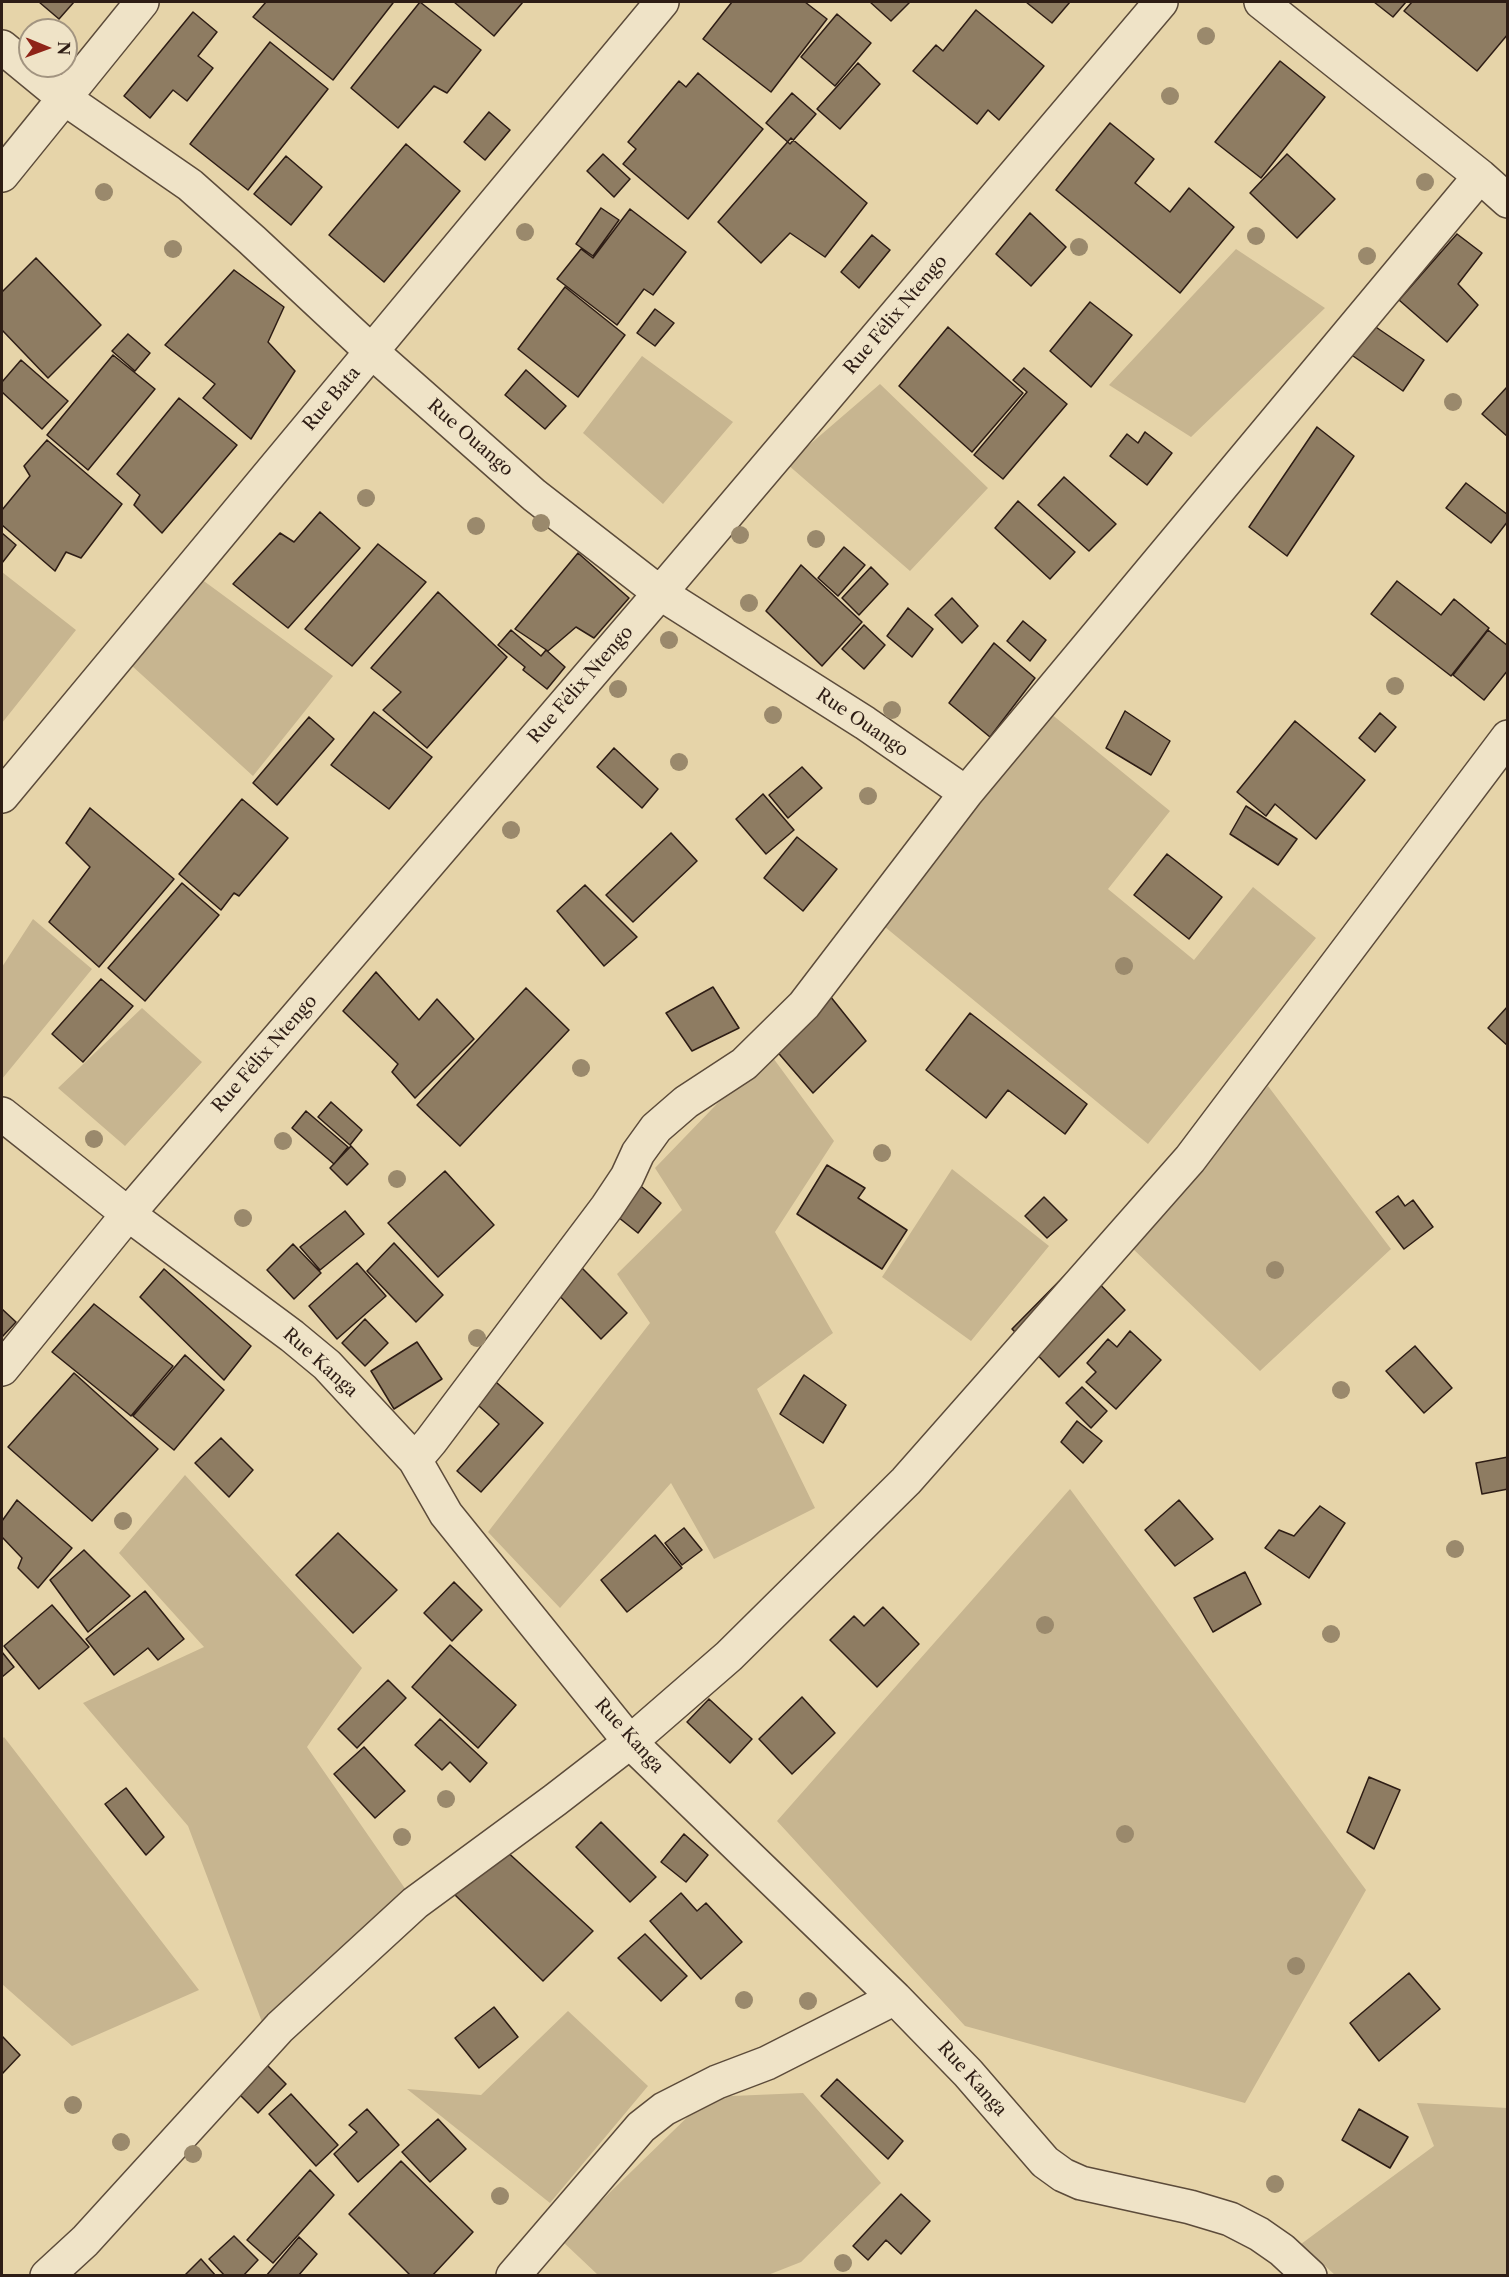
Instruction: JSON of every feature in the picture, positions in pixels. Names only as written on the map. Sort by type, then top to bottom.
[{"type":"street","points":[[2,174],[142,2]]},
{"type":"street","name":"Rue Bata","points":[[2,796],[662,2]]},
{"type":"street","name":"Rue Félix Ntengo","points":[[2,1369],[128,1214],[660,593],[1161,2]]},
{"type":"street","points":[[1262,2],[1480,176],[1508,201]]},
{"type":"street","name":"Rue Ouango","points":[[2,47],[64,98],[189,185],[252,240],[371,351],[534,495],[660,593],[845,711],[966,793]]},
{"type":"street","points":[[415,1460],[607,1207],[627,1177],[638,1153],[656,1128],[686,1102],[744,1064],[804,1005],[966,793],[1480,176]]},
{"type":"street","points":[[47,2276],[85,2241],[288,2019],[416,1903],[630,1742],[729,1656],[906,1481],[1190,1159],[1508,737]]},
{"type":"street","name":"Rue Kanga","points":[[2,1114],[128,1214],[292,1336],[318,1358],[371,1411],[415,1460],[446,1514],[630,1742],[895,1998],[968,2073],[1045,2162],[1063,2175],[1081,2183],[1190,2207],[1230,2219],[1259,2234],[1282,2250],[1310,2276]]},
{"type":"street","points":[[513,2276],[641,2127],[664,2109],[717,2082],[767,2063],[895,1998]]},
{"type":"shaded area","points":[[1236,249],[1325,308],[1191,437],[1109,385]]},
{"type":"shaded area","points":[[642,356],[733,422],[663,504],[583,433]]},
{"type":"shaded area","points":[[880,384],[988,488],[910,571],[787,464]]},
{"type":"shaded area","points":[[178,562],[333,676],[253,776],[109,645]]},
{"type":"shaded area","points":[[2,572],[76,630],[2,723]]},
{"type":"shaded area","points":[[1050,713],[1170,811],[1108,889],[1194,960],[1253,887],[1316,938],[1148,1144],[879,922]]},
{"type":"shaded area","points":[[33,919],[92,969],[2,1079],[2,967]]},
{"type":"shaded area","points":[[142,1008],[202,1062],[125,1146],[58,1088]]},
{"type":"shaded area","points":[[768,1051],[834,1141],[775,1232],[833,1333],[757,1389],[815,1508],[714,1559],[671,1483],[560,1608],[488,1532],[650,1323],[617,1274],[682,1210],[655,1168]]},
{"type":"shaded area","points":[[1268,1086],[1391,1249],[1260,1371],[1130,1246]]},
{"type":"shaded area","points":[[952,1169],[1049,1246],[971,1341],[882,1277]]},
{"type":"shaded area","points":[[185,1475],[362,1668],[307,1747],[406,1890],[262,2022],[188,1826],[83,1703],[204,1647],[119,1553]]},
{"type":"shaded area","points":[[1070,1489],[1366,1890],[1245,2103],[965,2026],[777,1821]]},
{"type":"shaded area","points":[[4,1737],[199,1990],[72,2046],[2,1984],[2,1739]]},
{"type":"shaded area","points":[[568,2011],[648,2086],[550,2203],[407,2089],[481,2095]]},
{"type":"shaded area","points":[[803,2093],[881,2183],[801,2262],[768,2275],[598,2275],[561,2240],[708,2097]]},
{"type":"shaded area","points":[[1417,2103],[1507,2108],[1507,2275],[1335,2275],[1301,2244],[1434,2146]]},
{"type":"building","points":[[39,2],[74,2],[58,18]]},
{"type":"building","points":[[266,2],[393,3],[333,80],[253,17]]},
{"type":"building","points":[[420,2],[481,50],[447,93],[434,86],[398,128],[351,88]]},
{"type":"building","points":[[454,2],[523,2],[494,36]]},
{"type":"building","points":[[732,2],[805,2],[827,19],[771,92],[703,39]]},
{"type":"building","points":[[870,2],[910,2],[891,21]]},
{"type":"building","points":[[1026,2],[1070,2],[1052,23]]},
{"type":"building","points":[[1374,2],[1406,2],[1393,17]]},
{"type":"building","points":[[1412,2],[1508,2],[1508,34],[1477,71],[1404,11]]},
{"type":"building","points":[[976,10],[1044,66],[999,120],[988,110],[977,124],[913,71],[936,45],[943,51]]},
{"type":"building","points":[[193,12],[217,32],[198,56],[213,68],[187,101],[173,90],[150,118],[124,96]]},
{"type":"building","points":[[837,14],[871,43],[835,86],[801,57]]},
{"type":"building","points":[[270,42],[328,89],[248,190],[190,144]]},
{"type":"building","points":[[1280,61],[1325,97],[1261,178],[1215,142]]},
{"type":"building","points":[[858,63],[880,84],[840,129],[817,109]]},
{"type":"building","points":[[698,73],[763,129],[688,219],[623,164],[636,149],[628,142],[679,81],[686,87]]},
{"type":"building","points":[[792,93],[816,114],[790,144],[766,123]]},
{"type":"building","points":[[489,112],[510,130],[485,160],[464,142]]},
{"type":"building","points":[[1110,123],[1154,159],[1135,183],[1170,212],[1189,188],[1234,227],[1180,293],[1056,190]]},
{"type":"building","points":[[791,138],[867,203],[825,257],[790,233],[761,263],[718,222]]},
{"type":"building","points":[[406,144],[460,191],[384,282],[329,235]]},
{"type":"building","points":[[603,154],[630,179],[614,197],[587,171]]},
{"type":"building","points":[[1287,154],[1335,199],[1297,238],[1250,193]]},
{"type":"building","points":[[286,156],[322,187],[291,225],[254,194]]},
{"type":"building","points":[[601,208],[619,220],[593,256],[576,244]]},
{"type":"building","points":[[630,209],[686,252],[653,295],[644,289],[617,325],[557,279],[581,249],[593,258]]},
{"type":"building","points":[[1030,213],[1066,247],[1031,286],[996,254]]},
{"type":"building","points":[[1457,234],[1482,253],[1458,284],[1478,305],[1447,342],[1399,300]]},
{"type":"building","points":[[872,235],[890,250],[859,288],[841,272]]},
{"type":"building","points":[[36,258],[101,325],[48,378],[2,330],[2,292]]},
{"type":"building","points":[[234,270],[284,307],[268,342],[295,371],[251,439],[203,398],[215,384],[165,345]]},
{"type":"building","points":[[565,287],[625,335],[578,397],[518,349]]},
{"type":"building","points":[[1090,302],[1132,335],[1091,387],[1050,351]]},
{"type":"building","points":[[655,309],[674,323],[655,346],[637,333]]},
{"type":"building","points":[[1367,321],[1424,360],[1403,391],[1346,351]]},
{"type":"building","points":[[948,327],[1023,393],[972,452],[899,386]]},
{"type":"building","points":[[128,334],[150,353],[135,371],[112,351]]},
{"type":"building","points":[[113,355],[155,389],[88,470],[47,435]]},
{"type":"building","points":[[21,360],[68,401],[42,429],[2,392],[2,382]]},
{"type":"building","points":[[1024,368],[1067,404],[1003,479],[974,455],[1027,392],[1013,380]]},
{"type":"building","points":[[526,370],[566,406],[545,429],[505,395]]},
{"type":"building","points":[[1508,388],[1508,437],[1482,414]]},
{"type":"building","points":[[179,398],[237,445],[162,533],[134,505],[140,495],[117,474]]},
{"type":"building","points":[[1317,427],[1354,456],[1287,556],[1249,527]]},
{"type":"building","points":[[1145,432],[1172,453],[1147,485],[1110,456],[1127,434],[1138,443]]},
{"type":"building","points":[[47,440],[122,504],[81,558],[66,552],[55,571],[2,525],[2,510],[30,476],[24,466]]},
{"type":"building","points":[[1064,477],[1116,524],[1089,551],[1038,505]]},
{"type":"building","points":[[1466,483],[1508,515],[1508,521],[1491,543],[1446,508]]},
{"type":"building","points":[[1018,501],[1075,552],[1050,579],[995,528]]},
{"type":"building","points":[[320,512],[360,548],[288,628],[233,584],[280,533],[294,542]]},
{"type":"building","points":[[2,533],[16,545],[2,563]]},
{"type":"building","points":[[378,544],[426,582],[352,666],[305,629]]},
{"type":"building","points":[[844,547],[865,565],[838,596],[818,578]]},
{"type":"building","points":[[578,553],[629,598],[594,638],[576,627],[548,651],[515,629]]},
{"type":"building","points":[[801,565],[862,622],[822,666],[766,611]]},
{"type":"building","points":[[871,567],[888,584],[859,615],[842,598]]},
{"type":"building","points":[[1397,581],[1441,615],[1454,599],[1489,628],[1451,676],[1371,614]]},
{"type":"building","points":[[438,592],[507,657],[427,748],[383,710],[401,692],[371,668]]},
{"type":"building","points":[[952,598],[978,626],[962,643],[935,615]]},
{"type":"building","points":[[908,608],[933,629],[912,657],[887,636]]},
{"type":"building","points":[[1023,621],[1046,640],[1030,661],[1007,641]]},
{"type":"building","points":[[864,625],[885,645],[864,669],[842,649]]},
{"type":"building","points":[[511,630],[541,656],[546,650],[565,667],[547,689],[523,670],[525,667],[498,645]]},
{"type":"building","points":[[1488,630],[1508,646],[1508,670],[1484,700],[1453,675]]},
{"type":"building","points":[[994,643],[1035,678],[990,737],[949,703]]},
{"type":"building","points":[[1125,711],[1170,741],[1151,775],[1106,748]]},
{"type":"building","points":[[374,712],[432,757],[389,809],[331,765]]},
{"type":"building","points":[[1380,713],[1396,727],[1375,752],[1359,738]]},
{"type":"building","points":[[309,717],[334,739],[277,805],[253,783]]},
{"type":"building","points":[[1295,721],[1365,780],[1316,839],[1275,804],[1266,816],[1237,792]]},
{"type":"building","points":[[614,748],[658,789],[642,808],[597,767]]},
{"type":"building","points":[[802,767],[822,788],[788,818],[769,795]]},
{"type":"building","points":[[763,794],[794,830],[766,854],[736,819]]},
{"type":"building","points":[[242,799],[288,838],[239,896],[234,893],[221,910],[179,874]]},
{"type":"building","points":[[1246,806],[1297,839],[1278,865],[1230,834]]},
{"type":"building","points":[[90,808],[174,879],[99,967],[49,922],[90,867],[66,843]]},
{"type":"building","points":[[671,833],[697,861],[633,922],[606,895]]},
{"type":"building","points":[[797,837],[837,869],[803,911],[764,878]]},
{"type":"building","points":[[1167,854],[1222,897],[1189,939],[1134,895]]},
{"type":"building","points":[[182,883],[219,915],[145,1001],[108,968]]},
{"type":"building","points":[[585,885],[637,937],[604,966],[557,911]]},
{"type":"building","points":[[376,972],[419,1020],[437,999],[474,1039],[415,1098],[392,1072],[398,1064],[343,1011]]},
{"type":"building","points":[[101,979],[133,1006],[83,1062],[52,1034]]},
{"type":"building","points":[[713,987],[739,1028],[692,1051],[666,1013]]},
{"type":"building","points":[[526,988],[569,1030],[460,1146],[417,1105]]},
{"type":"building","points":[[830,996],[866,1041],[813,1093],[774,1048]]},
{"type":"building","points":[[1508,1006],[1508,1046],[1488,1028]]},
{"type":"building","points":[[970,1013],[1087,1104],[1065,1134],[1008,1090],[986,1118],[926,1070]]},
{"type":"building","points":[[331,1102],[362,1130],[350,1145],[318,1117]]},
{"type":"building","points":[[306,1111],[348,1147],[334,1164],[292,1128]]},
{"type":"building","points":[[351,1146],[368,1164],[347,1185],[330,1168]]},
{"type":"building","points":[[827,1165],[865,1188],[858,1198],[907,1230],[882,1269],[797,1214]]},
{"type":"building","points":[[445,1171],[494,1225],[438,1277],[388,1223]]},
{"type":"building","points":[[630,1177],[661,1203],[638,1233],[608,1209]]},
{"type":"building","points":[[1398,1196],[1405,1206],[1413,1200],[1433,1227],[1404,1249],[1376,1212]]},
{"type":"building","points":[[1044,1197],[1067,1220],[1047,1238],[1025,1216]]},
{"type":"building","points":[[345,1211],[364,1234],[320,1270],[300,1247]]},
{"type":"building","points":[[394,1243],[443,1295],[416,1322],[367,1271]]},
{"type":"building","points":[[293,1244],[321,1273],[294,1299],[267,1270]]},
{"type":"building","points":[[575,1261],[627,1313],[601,1339],[551,1287]]},
{"type":"building","points":[[1078,1262],[1125,1310],[1059,1377],[1012,1329]]},
{"type":"building","points":[[357,1263],[386,1296],[337,1339],[309,1306]]},
{"type":"building","points":[[164,1269],[251,1346],[224,1380],[140,1297]]},
{"type":"building","points":[[94,1304],[173,1366],[131,1416],[52,1352]]},
{"type":"building","points":[[2,1309],[16,1322],[2,1337]]},
{"type":"building","points":[[365,1319],[388,1343],[365,1366],[342,1343]]},
{"type":"building","points":[[1130,1331],[1161,1360],[1116,1409],[1086,1382],[1096,1372],[1087,1363],[1108,1339],[1117,1347]]},
{"type":"building","points":[[417,1342],[442,1379],[394,1409],[371,1371]]},
{"type":"building","points":[[1415,1346],[1452,1388],[1424,1413],[1386,1371]]},
{"type":"building","points":[[185,1355],[224,1390],[174,1450],[133,1416]]},
{"type":"building","points":[[74,1373],[158,1449],[92,1521],[8,1447]]},
{"type":"building","points":[[804,1375],[846,1405],[823,1443],[780,1414]]},
{"type":"building","points":[[489,1376],[543,1423],[481,1492],[457,1471],[499,1424],[470,1398]]},
{"type":"building","points":[[1082,1387],[1107,1411],[1091,1428],[1066,1403]]},
{"type":"building","points":[[1077,1421],[1102,1441],[1083,1463],[1061,1442]]},
{"type":"building","points":[[221,1438],[253,1470],[229,1497],[195,1463]]},
{"type":"building","points":[[1508,1457],[1508,1489],[1482,1494],[1476,1463]]},
{"type":"building","points":[[17,1500],[72,1548],[38,1588],[18,1568],[22,1558],[2,1537],[2,1521]]},
{"type":"building","points":[[1179,1500],[1213,1539],[1175,1566],[1145,1530]]},
{"type":"building","points":[[1320,1506],[1345,1523],[1309,1578],[1265,1548],[1279,1530],[1294,1536]]},
{"type":"building","points":[[684,1528],[702,1550],[682,1565],[665,1543]]},
{"type":"building","points":[[338,1533],[397,1590],[353,1633],[296,1575]]},
{"type":"building","points":[[655,1535],[682,1568],[627,1612],[601,1580]]},
{"type":"building","points":[[84,1550],[130,1596],[88,1632],[50,1580]]},
{"type":"building","points":[[1245,1572],[1261,1604],[1213,1632],[1194,1598]]},
{"type":"building","points":[[454,1582],[482,1610],[452,1641],[424,1613]]},
{"type":"building","points":[[145,1591],[184,1639],[158,1660],[148,1648],[114,1675],[86,1639]]},
{"type":"building","points":[[52,1605],[89,1647],[39,1689],[4,1646]]},
{"type":"building","points":[[883,1607],[919,1644],[877,1687],[830,1640],[854,1616],[864,1626]]},
{"type":"building","points":[[450,1645],[516,1705],[478,1748],[412,1687]]},
{"type":"building","points":[[2,1652],[14,1667],[2,1677]]},
{"type":"building","points":[[388,1680],[406,1698],[357,1748],[338,1729]]},
{"type":"building","points":[[802,1697],[835,1733],[792,1774],[759,1739]]},
{"type":"building","points":[[709,1699],[752,1739],[730,1763],[687,1722]]},
{"type":"building","points":[[440,1719],[487,1763],[470,1782],[450,1762],[442,1770],[415,1745]]},
{"type":"building","points":[[364,1747],[405,1791],[375,1818],[334,1774]]},
{"type":"building","points":[[1369,1777],[1400,1790],[1374,1849],[1347,1832]]},
{"type":"building","points":[[126,1788],[164,1837],[146,1855],[105,1804]]},
{"type":"building","points":[[601,1822],[656,1877],[630,1902],[576,1847]]},
{"type":"building","points":[[684,1834],[708,1855],[686,1882],[661,1862]]},
{"type":"building","points":[[503,1848],[593,1931],[543,1981],[454,1894]]},
{"type":"building","points":[[681,1893],[697,1911],[706,1903],[742,1942],[701,1979],[650,1921]]},
{"type":"building","points":[[645,1934],[687,1976],[661,2001],[618,1958]]},
{"type":"building","points":[[1409,1973],[1440,2009],[1379,2061],[1350,2023]]},
{"type":"building","points":[[494,2007],[518,2037],[479,2068],[455,2038]]},
{"type":"building","points":[[2,2036],[20,2055],[2,2074]]},
{"type":"building","points":[[264,2062],[286,2084],[258,2113],[235,2090]]},
{"type":"building","points":[[837,2079],[903,2141],[888,2159],[821,2096]]},
{"type":"building","points":[[291,2094],[338,2145],[316,2166],[269,2114]]},
{"type":"building","points":[[367,2109],[399,2145],[358,2182],[334,2154],[357,2132],[349,2125]]},
{"type":"building","points":[[1359,2109],[1408,2137],[1390,2168],[1342,2140]]},
{"type":"building","points":[[438,2119],[466,2149],[430,2182],[402,2152]]},
{"type":"building","points":[[401,2161],[473,2232],[432,2276],[411,2276],[349,2214]]},
{"type":"building","points":[[310,2170],[334,2195],[273,2263],[247,2240]]},
{"type":"building","points":[[901,2194],[930,2221],[901,2254],[886,2240],[868,2260],[853,2246]]},
{"type":"building","points":[[234,2236],[258,2260],[243,2276],[225,2276],[209,2259]]},
{"type":"building","points":[[299,2237],[317,2254],[298,2276],[266,2276]]},
{"type":"building","points":[[201,2259],[216,2276],[184,2276]]}]
